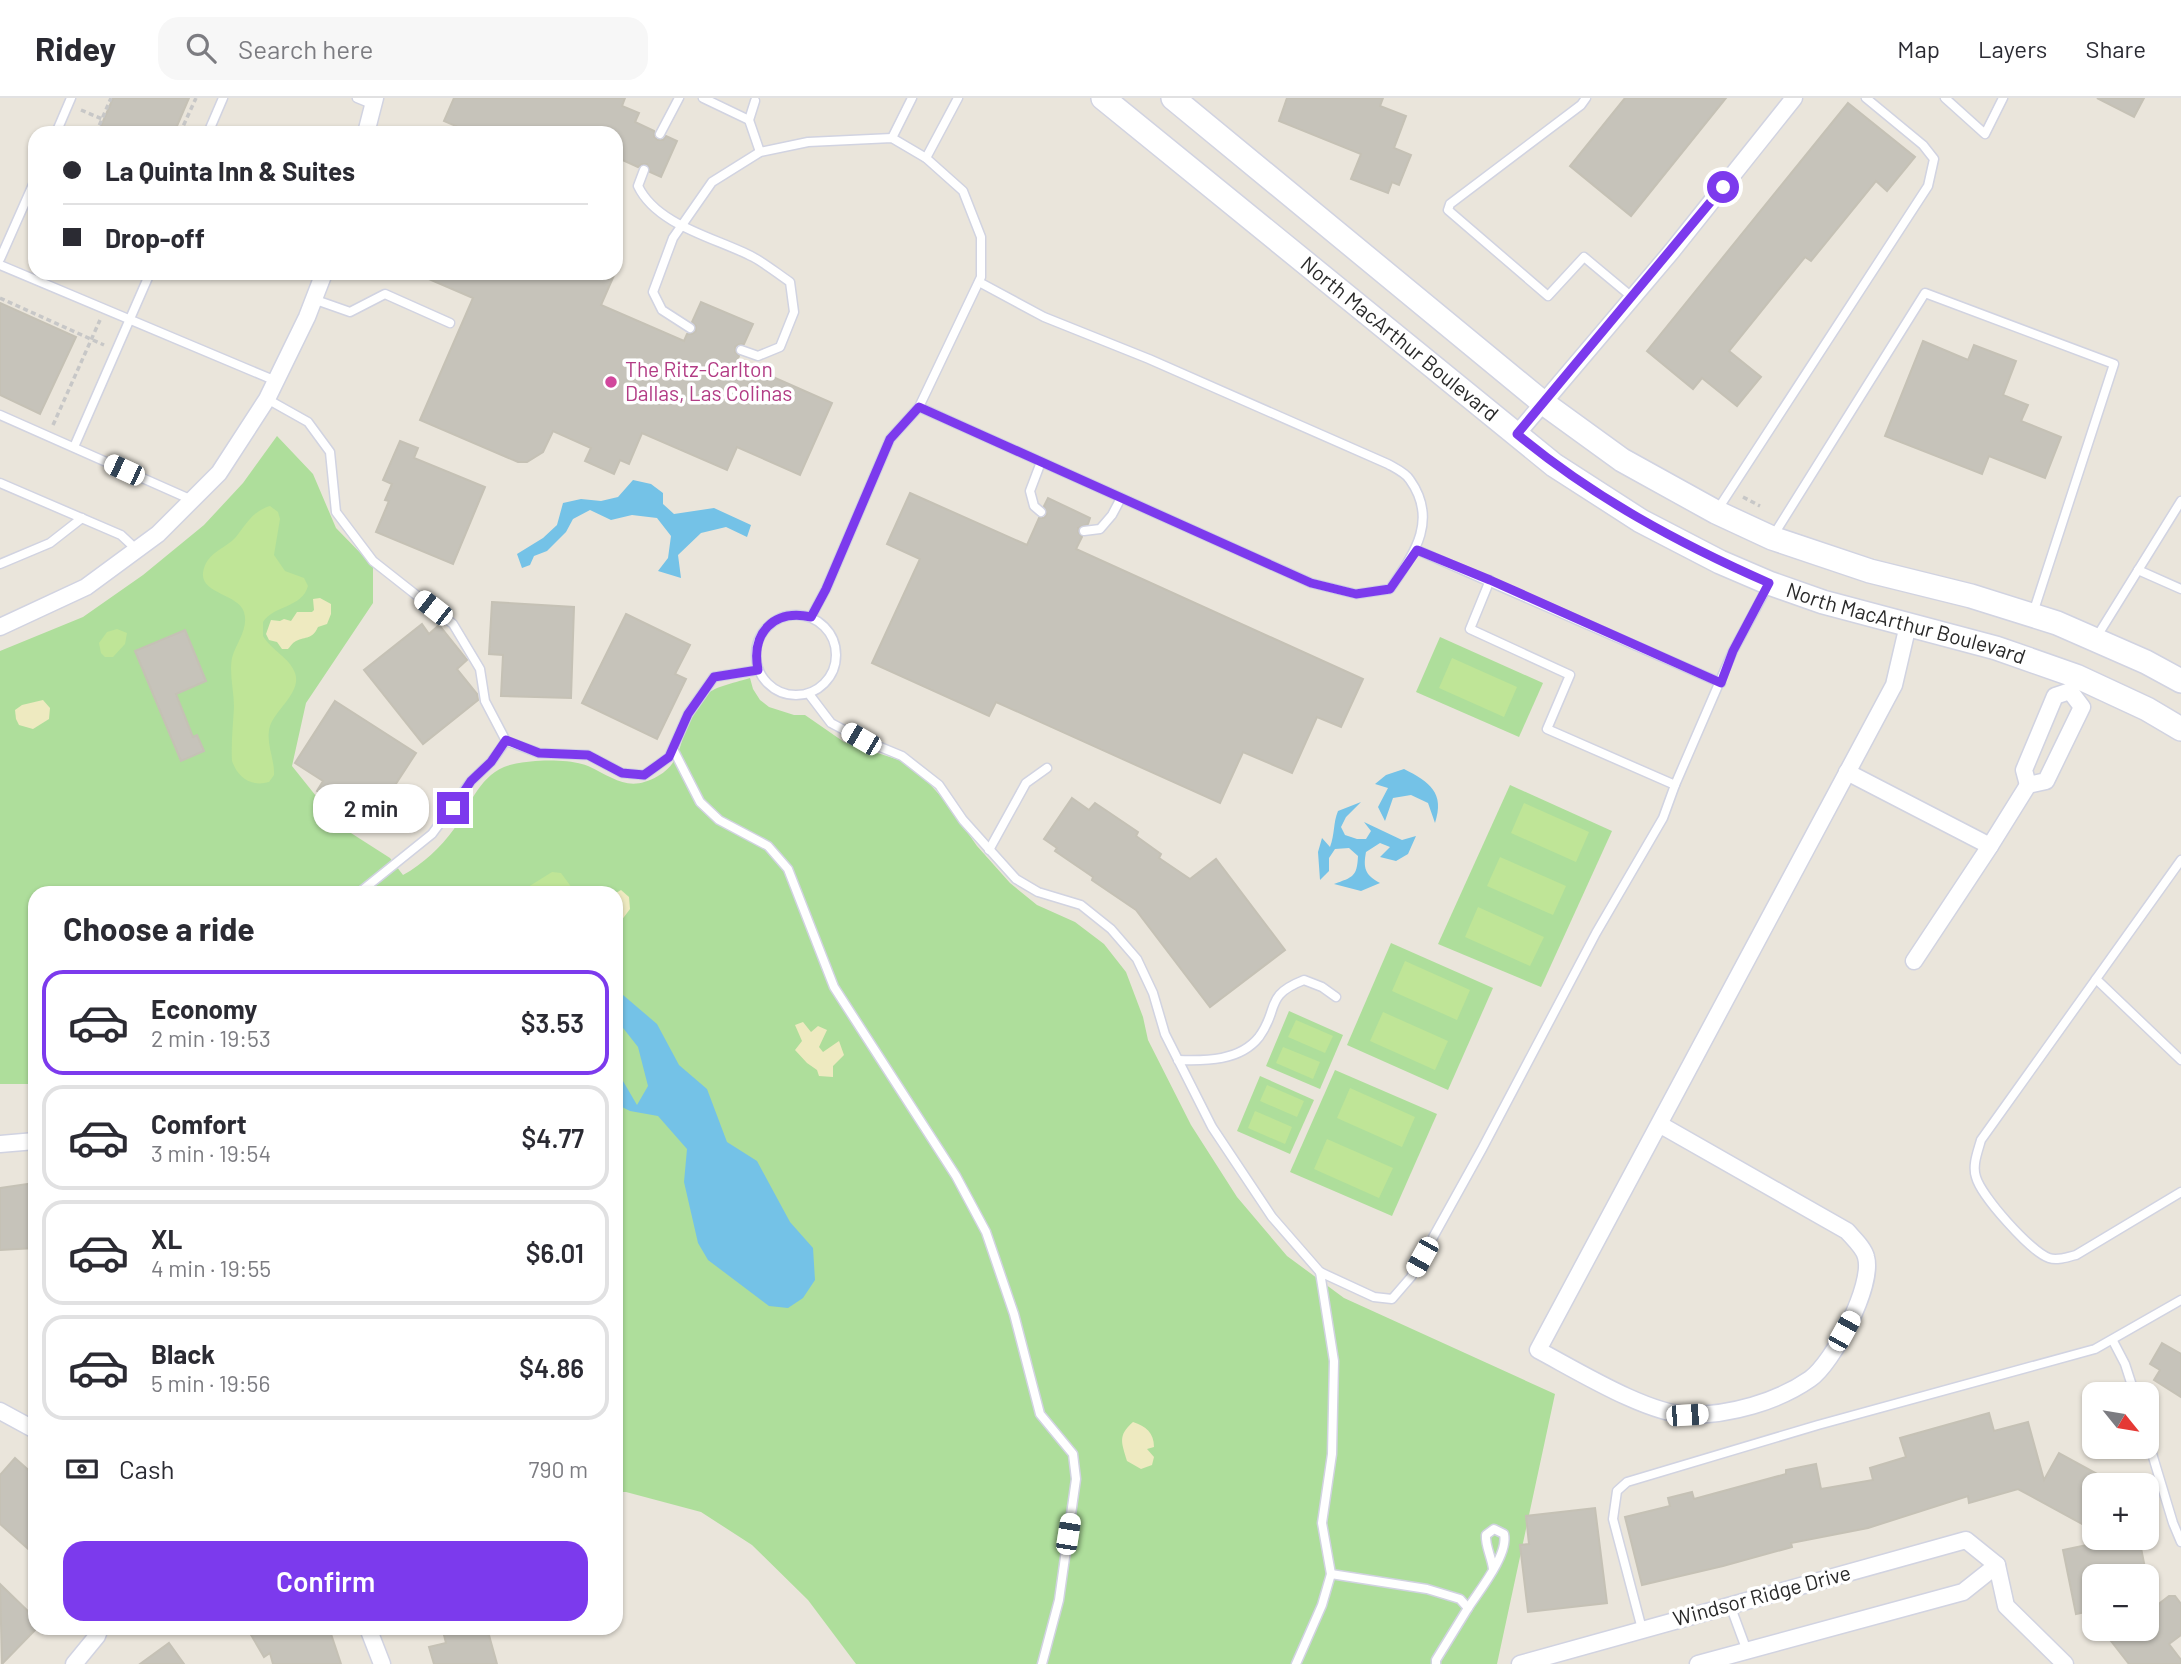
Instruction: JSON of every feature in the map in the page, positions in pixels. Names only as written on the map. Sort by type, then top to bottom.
[{"type":"main road","name":"North MacArthur Boulevard","points":[[1102,98],[1555,465],[1641,521],[1720,562],[1769,583],[1823,602],[1996,648],[2073,684],[2147,709],[2181,729]]},
{"type":"main road","name":"North MacArthur Boulevard","points":[[1173,98],[1542,402],[1622,460],[1716,512],[1772,538],[1870,571],[1971,596],[2032,615],[2095,639],[2181,681]]},
{"type":"street","points":[[1517,434],[1672,251],[1794,98]]},
{"type":"street","points":[[368,126],[375,102]]},
{"type":"street","points":[[0,627],[86,587],[158,534],[219,473],[267,399],[307,317],[321,280]]},
{"type":"street","points":[[1659,1125],[1847,1231],[1866,1256],[1866,1282],[1857,1308],[1831,1354],[1813,1377],[1786,1394],[1750,1406],[1687,1415],[1641,1402],[1538,1350],[1894,685],[1908,625]]},
{"type":"street","points":[[1914,961],[2028,785],[2046,781],[2082,707],[2073,684],[2056,696],[2024,770],[2028,785]]},
{"type":"street","points":[[1847,772],[1990,846]]},
{"type":"street","points":[[0,1144],[28,1142]]},
{"type":"street","points":[[0,1411],[28,1426]]},
{"type":"street","name":"Windsor Ridge Drive","points":[[1520,1664],[1966,1540],[1997,1565]]},
{"type":"street","points":[[1699,1664],[1964,1592],[1997,1565],[2006,1606],[2065,1664]]},
{"type":"street","points":[[75,1664],[97,1635]]},
{"type":"street","points":[[371,1635],[382,1664]]},
{"type":"lane","points":[[211,126],[223,98]]},
{"type":"lane","points":[[357,98],[375,102]]},
{"type":"lane","points":[[660,134],[678,98]]},
{"type":"lane","points":[[704,98],[749,120]]},
{"type":"lane","points":[[892,138],[912,98]]},
{"type":"lane","points":[[926,158],[958,98]]},
{"type":"lane","points":[[1586,98],[1581,105],[1450,204],[1448,209],[1548,296],[1584,257],[1632,297]]},
{"type":"lane","points":[[1716,512],[1927,186],[1934,159],[1923,145],[1866,98]]},
{"type":"lane","points":[[1945,98],[1985,134],[2003,98]]},
{"type":"lane","points":[[59,126],[70,101]]},
{"type":"lane","points":[[755,101],[749,120],[760,152]]},
{"type":"lane","points":[[690,328],[662,310],[653,292],[673,238],[712,182],[760,152],[808,142],[892,138],[926,158],[963,191],[981,237],[981,278],[919,407],[890,439],[826,589],[811,617]]},
{"type":"lane","points":[[644,170],[638,186],[645,200],[681,226],[755,258],[790,282],[794,312],[780,347],[758,356],[741,350]]},
{"type":"lane","points":[[28,196],[0,262],[28,275]]},
{"type":"lane","points":[[40,280],[276,381]]},
{"type":"lane","points":[[74,447],[146,280]]},
{"type":"lane","points":[[919,407],[1311,583],[1356,594],[1390,589],[1417,550],[1424,511],[1410,478],[1388,464],[1149,359],[1044,317],[979,282]]},
{"type":"lane","points":[[1772,538],[1924,293],[2115,364],[2032,615]]},
{"type":"lane","points":[[313,299],[350,312],[385,294],[450,324]]},
{"type":"lane","points":[[267,399],[308,422],[330,452],[336,512],[373,561],[453,624],[480,669],[485,701],[506,740],[539,753],[588,755],[622,773],[644,775],[669,757],[688,714],[714,677],[758,670]]},
{"type":"lane","points":[[0,415],[192,500]]},
{"type":"lane","points":[[1041,462],[1030,491],[1034,506],[1041,512]]},
{"type":"lane","points":[[0,483],[121,535],[137,550]]},
{"type":"lane","points":[[1084,531],[1100,529],[1121,498]]},
{"type":"lane","points":[[2095,639],[2181,501]]},
{"type":"lane","points":[[0,564],[50,543],[82,518]]},
{"type":"lane","points":[[1417,550],[1721,683]]},
{"type":"lane","points":[[2138,570],[2181,589]]},
{"type":"lane","points":[[1490,580],[1470,629],[1570,675],[1547,729],[1675,785]]},
{"type":"lane","points":[[809,694],[831,723],[902,756],[939,785],[989,850],[1016,879],[1038,892],[1081,905],[1111,929],[1137,959],[1153,993],[1165,1034],[1212,1127],[1272,1217],[1321,1272],[1374,1297],[1392,1299],[1411,1277],[1596,933],[1663,818],[1733,651],[1769,583]]},
{"type":"lane","points":[[798,614],[811,617],[822,623],[830,632],[837,656],[835,668],[829,679],[809,694],[785,694],[774,689],[758,670],[757,644],[772,622],[784,616],[798,614]]},
{"type":"lane","points":[[367,886],[432,834],[471,781],[491,762],[506,740]]},
{"type":"lane","points":[[673,749],[700,802],[719,820],[768,846],[788,869],[834,987],[950,1165],[986,1232],[1014,1314],[1040,1414],[1073,1454],[1076,1479],[1059,1600],[1042,1664]]},
{"type":"lane","points":[[989,850],[1026,783],[1047,768]]},
{"type":"lane","points":[[2181,860],[1981,1140],[1975,1160],[1975,1177],[1986,1195],[2029,1244],[2046,1257],[2057,1260],[2076,1255],[2181,1192]]},
{"type":"lane","points":[[2096,979],[2181,1060]]},
{"type":"lane","points":[[1178,1060],[1205,1061],[1224,1058],[1244,1049],[1259,1037],[1276,997],[1304,980],[1322,987],[1336,997]]},
{"type":"lane","points":[[1296,1664],[1322,1605],[1331,1574],[1322,1523],[1332,1454],[1334,1361],[1321,1272]]},
{"type":"lane","points":[[1642,1629],[1613,1518],[1617,1491],[1627,1482],[1818,1425],[2095,1349],[2181,1300]]},
{"type":"lane","points":[[2113,1341],[2125,1364],[2130,1382]]},
{"type":"lane","points":[[2154,1460],[2181,1542]]},
{"type":"lane","points":[[1436,1664],[1493,1569]]},
{"type":"lane","points":[[1331,1574],[1427,1589],[1460,1599],[1468,1608]]},
{"type":"lane","points":[[1730,1605],[1747,1651]]},
{"type":"path","points":[[99,126],[111,98]]},
{"type":"path","points":[[183,126],[196,98]]},
{"type":"path","points":[[70,101],[102,119]]},
{"type":"path","points":[[0,298],[92,339]]},
{"type":"path","points":[[49,436],[105,309]]},
{"type":"path","points":[[1741,496],[1760,506]]},
{"type":"green space","points":[[277,436],[313,474],[336,528],[373,566],[373,603],[306,703],[292,766],[340,826],[390,858],[403,875],[424,861],[443,843],[475,794],[495,772],[523,762],[558,761],[580,763],[622,782],[648,781],[666,771],[672,764],[691,714],[706,695],[750,678],[760,700],[769,707],[794,715],[805,715],[844,742],[902,761],[926,780],[947,803],[977,846],[1010,883],[1037,905],[1075,922],[1104,944],[1126,972],[1143,1017],[1148,1040],[1191,1125],[1237,1197],[1287,1256],[1344,1298],[1555,1394],[1497,1664],[856,1664],[808,1600],[752,1545],[701,1512],[623,1492],[623,886],[28,886],[28,1084],[0,1084],[0,651],[83,617],[143,575],[204,525],[243,483]]},
{"type":"green space","points":[[270,506],[278,512],[280,519],[274,555],[285,571],[304,578],[308,586],[300,599],[274,612],[263,622],[263,636],[293,668],[296,680],[295,687],[270,726],[274,775],[269,782],[256,783],[246,780],[232,761],[234,707],[231,664],[245,624],[244,612],[235,601],[208,585],[203,573],[211,556],[235,538],[253,515]]},
{"type":"green space","points":[[117,629],[127,633],[125,644],[113,657],[105,657],[101,653],[99,643],[107,632]]},
{"type":"green space","points":[[1440,637],[1543,683],[1519,737],[1416,692]]},
{"type":"green space","points":[[1452,658],[1517,687],[1504,717],[1439,688]]},
{"type":"green space","points":[[1510,785],[1612,831],[1541,987],[1438,944]]},
{"type":"green space","points":[[1524,803],[1589,832],[1576,862],[1511,833]]},
{"type":"green space","points":[[1500,857],[1566,886],[1553,915],[1487,886]]},
{"type":"green space","points":[[552,872],[561,873],[571,886],[530,886]]},
{"type":"green space","points":[[1478,907],[1544,937],[1530,966],[1465,937]]},
{"type":"green space","points":[[1391,943],[1493,988],[1448,1090],[1347,1045]]},
{"type":"green space","points":[[1405,961],[1470,990],[1457,1020],[1392,991]]},
{"type":"green space","points":[[1289,1011],[1343,1035],[1320,1089],[1266,1066]]},
{"type":"green space","points":[[1383,1012],[1448,1041],[1435,1070],[1370,1041]]},
{"type":"green space","points":[[1296,1020],[1333,1036],[1325,1053],[1288,1037]]},
{"type":"green space","points":[[1283,1047],[1320,1062],[1313,1079],[1276,1063]]},
{"type":"green space","points":[[1335,1070],[1437,1114],[1392,1216],[1290,1172]]},
{"type":"green space","points":[[1260,1076],[1314,1100],[1290,1154],[1237,1131]]},
{"type":"green space","points":[[1267,1085],[1304,1101],[1297,1117],[1260,1101]]},
{"type":"green space","points":[[1350,1088],[1415,1117],[1402,1147],[1337,1118]]},
{"type":"green space","points":[[1255,1111],[1292,1127],[1285,1144],[1248,1128]]},
{"type":"green space","points":[[1327,1139],[1393,1168],[1379,1198],[1314,1169]]},
{"type":"sand","points":[[320,598],[331,604],[327,624],[318,627],[311,636],[295,642],[288,649],[282,649],[277,642],[269,640],[266,634],[271,620],[291,621],[297,612],[312,612],[313,599]]},
{"type":"sand","points":[[43,700],[50,708],[49,719],[33,729],[19,725],[15,710],[22,705]]},
{"type":"sand","points":[[623,892],[629,897],[630,909],[623,918]]},
{"type":"sand","points":[[803,1022],[811,1032],[818,1026],[827,1030],[819,1047],[823,1052],[839,1041],[844,1055],[833,1066],[833,1077],[819,1076],[817,1070],[795,1050],[802,1041],[795,1025]]},
{"type":"sand","points":[[1133,1422],[1148,1431],[1154,1442],[1154,1447],[1147,1449],[1154,1457],[1152,1465],[1141,1469],[1127,1461],[1122,1444],[1125,1431]]},
{"type":"water","points":[[633,480],[651,484],[663,493],[663,504],[674,514],[714,508],[751,525],[747,537],[726,527],[701,533],[678,555],[681,578],[658,571],[668,558],[671,536],[657,518],[632,515],[611,520],[590,510],[573,519],[566,532],[547,551],[534,556],[530,565],[522,568],[517,554],[543,538],[557,525],[563,503],[581,499],[601,501],[618,497]]},
{"type":"water","points":[[1404,769],[1433,790],[1438,804],[1435,823],[1428,803],[1411,795],[1393,798],[1385,821],[1378,807],[1388,788],[1375,784],[1386,775]]},
{"type":"water","points":[[1361,802],[1346,817],[1341,827],[1345,835],[1366,839],[1371,831],[1364,822],[1402,840],[1416,836],[1408,854],[1396,861],[1380,857],[1390,847],[1380,843],[1366,852],[1366,870],[1380,883],[1361,891],[1334,884],[1353,875],[1358,856],[1349,848],[1335,849],[1329,858],[1329,871],[1320,880],[1318,852],[1322,838],[1330,847],[1338,811]]},
{"type":"water","points":[[623,995],[657,1024],[679,1065],[707,1089],[727,1142],[757,1161],[790,1222],[813,1248],[815,1280],[803,1298],[788,1308],[769,1306],[708,1260],[698,1243],[684,1182],[687,1149],[658,1116],[623,1108],[623,1081],[637,1105],[648,1086],[638,1047],[623,1028]]},
{"type":"building","points":[[113,98],[189,98],[177,126],[101,126]]},
{"type":"building","points":[[454,98],[625,98],[622,106],[639,113],[635,122],[654,131],[654,137],[658,140],[663,140],[666,136],[677,141],[661,177],[650,172],[647,164],[638,167],[623,160],[623,126],[456,126],[444,121]]},
{"type":"building","points":[[1287,98],[1383,98],[1380,106],[1406,116],[1394,148],[1411,155],[1399,185],[1392,182],[1388,193],[1351,179],[1361,154],[1279,121]]},
{"type":"building","points":[[1625,98],[1726,98],[1631,216],[1570,166]]},
{"type":"building","points":[[2097,98],[2144,98],[2134,117]]},
{"type":"building","points":[[1848,103],[1915,157],[1887,191],[1876,181],[1811,261],[1805,257],[1729,351],[1761,377],[1737,406],[1702,378],[1693,389],[1647,351]]},
{"type":"building","name":"The Ritz-Carlton Dallas, Las Colinas","points":[[431,280],[612,280],[601,305],[684,341],[687,334],[696,331],[692,322],[701,302],[753,324],[744,344],[735,347],[739,356],[737,361],[832,403],[800,475],[737,447],[727,470],[642,433],[629,464],[620,460],[614,474],[585,461],[591,448],[553,431],[543,452],[527,462],[518,462],[420,420],[473,298]]},
{"type":"building","points":[[0,303],[76,337],[40,414],[0,395]]},
{"type":"building","points":[[1923,341],[1968,360],[1974,345],[2016,361],[2003,395],[2028,405],[2021,421],[2061,437],[2045,478],[1989,456],[1982,474],[1885,436]]},
{"type":"building","points":[[400,441],[418,448],[414,458],[485,487],[453,564],[376,532],[389,501],[385,500],[392,484],[383,480]]},
{"type":"building","points":[[910,493],[1027,545],[1039,518],[1044,518],[1047,514],[1044,506],[1048,498],[1090,518],[1088,524],[1078,528],[1082,537],[1076,549],[1363,679],[1341,727],[1317,717],[1292,773],[1243,752],[1220,803],[996,702],[989,716],[872,663],[920,559],[887,544]]},
{"type":"building","points":[[492,602],[574,607],[571,698],[501,696],[503,655],[489,654]]},
{"type":"building","points":[[626,614],[690,645],[675,674],[686,679],[657,739],[582,703]]},
{"type":"building","points":[[422,624],[429,634],[439,625],[467,660],[457,669],[477,694],[478,700],[423,744],[364,670]]},
{"type":"building","points":[[185,630],[206,681],[176,694],[193,737],[197,735],[204,751],[181,761],[135,651]]},
{"type":"building","points":[[335,701],[416,753],[369,825],[317,791],[323,781],[295,763]]},
{"type":"building","points":[[1072,798],[1089,810],[1095,803],[1138,832],[1136,836],[1161,854],[1159,858],[1190,879],[1216,859],[1285,950],[1210,1007],[1136,910],[1092,880],[1093,877],[1055,851],[1057,848],[1044,839]]},
{"type":"building","points":[[28,1184],[28,1248],[0,1250],[0,1188]]},
{"type":"building","points":[[2162,1343],[2181,1354],[2181,1397],[2154,1380],[2160,1370],[2150,1364]]},
{"type":"building","points":[[1989,1413],[1994,1431],[2028,1422],[2044,1480],[2059,1453],[2095,1473],[2082,1473],[2082,1524],[2018,1489],[1969,1503],[1968,1496],[1868,1528],[1791,1543],[1792,1547],[1642,1585],[1625,1517],[1670,1506],[1668,1498],[1692,1492],[1694,1499],[1786,1474],[1786,1470],[1816,1464],[1821,1489],[1873,1480],[1870,1468],[1906,1457],[1900,1438]]},
{"type":"building","points":[[15,1458],[28,1470],[28,1549],[0,1524],[0,1475]]},
{"type":"building","points":[[1595,1508],[1607,1603],[1528,1612],[1520,1545],[1529,1544],[1526,1516]]},
{"type":"building","points":[[2082,1546],[2082,1550],[2141,1550],[2144,1564],[2082,1564],[2082,1613],[2076,1614],[2063,1550]]},
{"type":"building","points":[[0,1584],[28,1611],[28,1635],[30,1635],[2,1664]]},
{"type":"building","points":[[2169,1596],[2175,1596],[2181,1604],[2181,1635],[2169,1644],[2181,1664],[2129,1664],[2111,1641],[2159,1641],[2159,1604]]},
{"type":"building","points":[[251,1635],[331,1635],[341,1664],[273,1664],[270,1653],[264,1657]]},
{"type":"building","points":[[444,1635],[489,1635],[497,1664],[434,1664],[429,1647],[446,1643]]},
{"type":"building","points":[[169,1643],[184,1664],[140,1664]]},
{"type":"place","name":"The Ritz-Carlton Dallas, Las Colinas","points":[[611,382]]},
{"type":"route","points":[[453,808],[471,781],[491,762],[506,740],[539,753],[588,755],[622,773],[644,775],[669,757],[688,714],[714,677],[758,670],[757,644],[772,622],[784,616],[798,614],[811,617],[826,589],[890,439],[919,407],[1311,583],[1356,594],[1390,589],[1417,550],[1721,683],[1733,651],[1769,583],[1720,562],[1641,521],[1555,465],[1517,434],[1723,187]]}]
